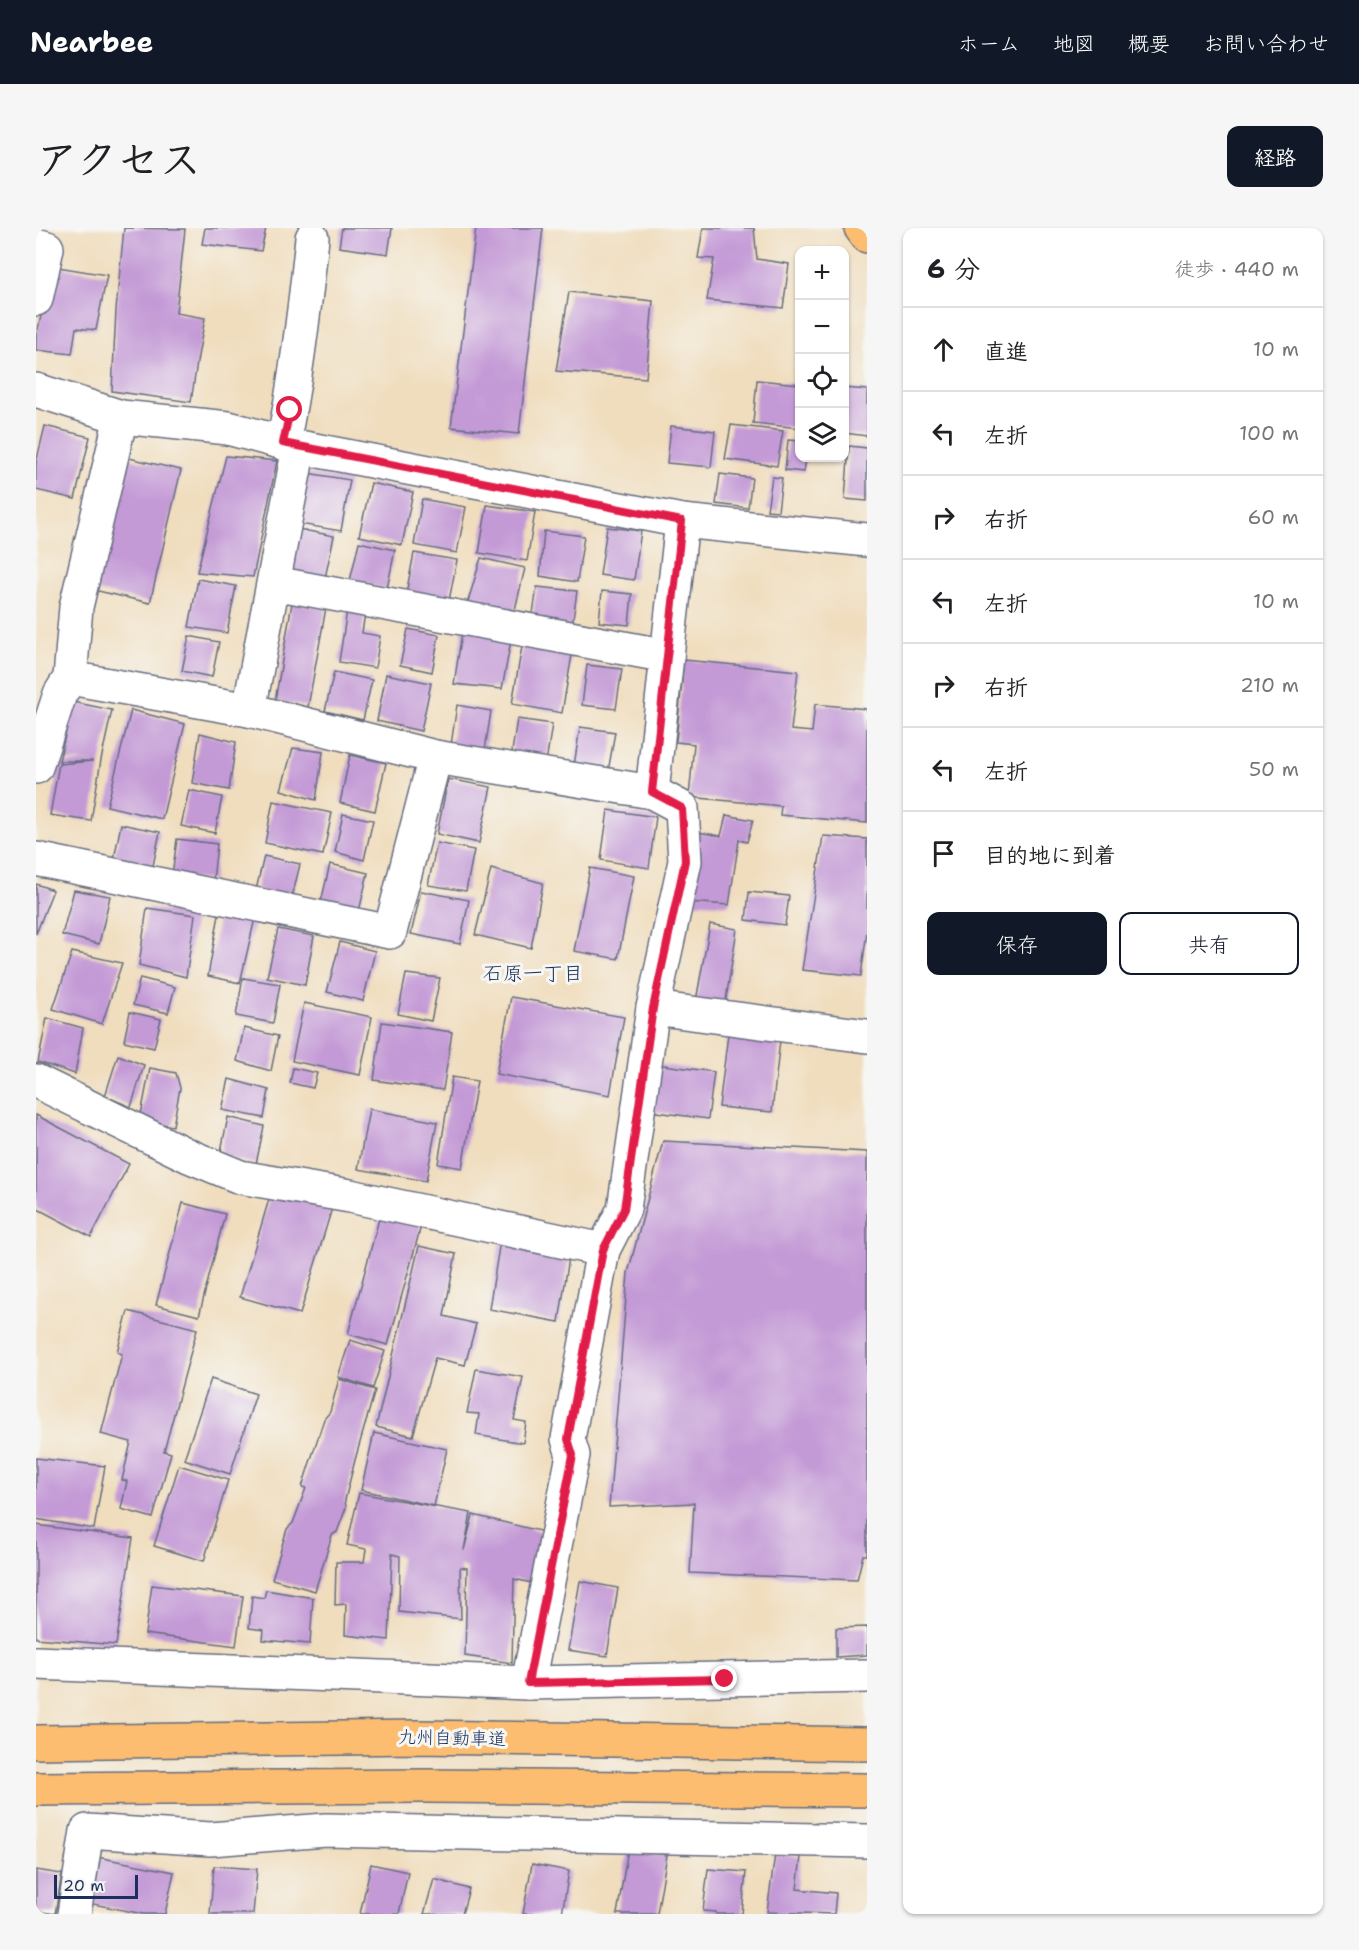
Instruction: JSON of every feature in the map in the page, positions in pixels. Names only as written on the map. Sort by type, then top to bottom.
[{"type":"highway","points":[[861,228],[867,236]]},
{"type":"highway","name":"九州自動車道","points":[[36,1742],[417,1737],[867,1744]]},
{"type":"highway","points":[[36,1789],[437,1786],[867,1790]]},
{"type":"street","points":[[249,710],[274,583],[291,445],[290,410],[303,327],[312,238]]},
{"type":"street","points":[[36,245],[47,248],[36,300]]},
{"type":"street","points":[[36,390],[121,417],[228,428],[291,445],[682,521],[867,540]]},
{"type":"street","points":[[36,767],[60,694],[70,678],[76,607],[121,417]]},
{"type":"street","points":[[652,792],[682,521]]},
{"type":"street","points":[[274,583],[667,656]]},
{"type":"street","points":[[70,678],[249,710],[435,757],[652,792],[682,808],[685,861],[653,1008],[624,1209],[603,1250],[568,1439],[573,1455],[528,1683]]},
{"type":"street","points":[[36,859],[390,932],[435,757]]},
{"type":"street","points":[[653,1008],[867,1036]]},
{"type":"street","points":[[36,1081],[189,1156],[240,1177],[350,1196],[603,1250]]},
{"type":"street","points":[[36,1663],[528,1683],[867,1676]]},
{"type":"street","points":[[74,1914],[87,1831],[210,1839],[326,1830],[867,1841]]},
{"type":"building","points":[[124,228],[185,229],[176,313],[205,318],[191,402],[112,391],[116,310]]},
{"type":"building","points":[[205,228],[266,228],[261,251],[202,244]]},
{"type":"building","points":[[342,228],[392,228],[388,254],[339,247]]},
{"type":"building","points":[[476,228],[543,228],[519,434],[451,427]]},
{"type":"building","points":[[703,228],[754,228],[757,259],[789,264],[783,308],[707,300],[714,259],[698,258]]},
{"type":"building","points":[[52,266],[107,275],[96,330],[76,328],[72,354],[36,350],[36,338]]},
{"type":"building","points":[[569,292],[653,301],[646,378],[556,371]]},
{"type":"building","points":[[757,380],[795,384],[795,427],[753,423]]},
{"type":"building","points":[[849,388],[867,390],[867,436],[849,434]]},
{"type":"building","points":[[731,425],[783,431],[777,466],[725,459]]},
{"type":"building","points":[[45,426],[90,437],[75,499],[36,490],[36,463]]},
{"type":"building","points":[[671,426],[715,431],[711,467],[667,463]]},
{"type":"building","points":[[788,440],[795,441],[795,462],[805,462],[804,472],[785,470]]},
{"type":"building","points":[[849,446],[867,448],[867,501],[845,499]]},
{"type":"building","points":[[116,455],[181,470],[150,603],[85,588]]},
{"type":"building","points":[[226,456],[277,461],[253,577],[197,572]]},
{"type":"building","points":[[307,473],[350,480],[341,531],[299,524]]},
{"type":"building","points":[[720,474],[752,478],[748,508],[716,504]]},
{"type":"building","points":[[772,477],[782,478],[778,511],[767,510]]},
{"type":"building","points":[[371,483],[413,492],[402,545],[359,536]]},
{"type":"building","points":[[422,499],[466,507],[457,553],[414,545]]},
{"type":"building","points":[[487,505],[535,512],[527,561],[479,553]]},
{"type":"building","points":[[607,527],[641,531],[634,580],[600,575]]},
{"type":"building","points":[[298,529],[334,536],[325,578],[289,571]]},
{"type":"building","points":[[544,531],[584,536],[577,582],[540,576]]},
{"type":"building","points":[[359,542],[395,550],[387,589],[350,581]]},
{"type":"building","points":[[414,553],[457,560],[449,601],[406,594]]},
{"type":"building","points":[[481,558],[525,568],[513,618],[466,608]]},
{"type":"building","points":[[198,579],[236,586],[227,633],[189,627]]},
{"type":"building","points":[[537,587],[577,591],[572,627],[532,620]]},
{"type":"building","points":[[602,591],[632,594],[629,625],[599,622]]},
{"type":"building","points":[[292,603],[326,608],[308,707],[275,701]]},
{"type":"building","points":[[347,610],[365,613],[362,633],[380,636],[375,668],[339,662]]},
{"type":"building","points":[[463,626],[512,635],[502,689],[454,684]]},
{"type":"building","points":[[408,629],[439,635],[432,672],[400,665]]},
{"type":"building","points":[[189,636],[219,642],[212,677],[182,671]]},
{"type":"building","points":[[522,646],[572,655],[562,713],[512,704]]},
{"type":"building","points":[[684,660],[798,671],[791,730],[812,732],[815,704],[867,709],[867,823],[780,815],[781,806],[689,797],[694,744],[676,742]]},
{"type":"building","points":[[587,665],[622,669],[616,709],[582,705]]},
{"type":"building","points":[[334,672],[372,680],[363,720],[325,711]]},
{"type":"building","points":[[386,674],[431,683],[421,731],[377,721]]},
{"type":"building","points":[[73,702],[112,710],[91,821],[50,815],[59,764],[93,761],[59,761]]},
{"type":"building","points":[[457,705],[491,711],[485,750],[451,745]]},
{"type":"building","points":[[131,710],[185,724],[162,819],[107,806]]},
{"type":"building","points":[[517,719],[552,724],[546,763],[511,758]]},
{"type":"building","points":[[580,727],[615,732],[608,772],[574,766]]},
{"type":"building","points":[[200,733],[236,742],[229,790],[192,783]]},
{"type":"building","points":[[293,748],[323,752],[316,800],[281,790]]},
{"type":"building","points":[[350,755],[386,763],[375,811],[340,803]]},
{"type":"building","points":[[448,779],[491,787],[479,843],[437,834]]},
{"type":"building","points":[[189,790],[222,797],[215,833],[181,826]]},
{"type":"building","points":[[273,801],[332,813],[323,855],[265,843]]},
{"type":"building","points":[[608,810],[656,817],[649,868],[601,860]]},
{"type":"building","points":[[343,814],[373,820],[364,860],[335,852]]},
{"type":"building","points":[[726,815],[753,820],[747,842],[739,840],[729,905],[688,902],[692,831],[721,836]]},
{"type":"building","points":[[121,824],[160,832],[153,866],[114,859]]},
{"type":"building","points":[[823,836],[867,839],[867,931],[861,976],[802,970]]},
{"type":"building","points":[[177,839],[217,844],[213,881],[172,876]]},
{"type":"building","points":[[437,843],[474,850],[466,891],[428,885]]},
{"type":"building","points":[[264,856],[300,864],[292,898],[256,890]]},
{"type":"building","points":[[330,864],[368,873],[356,924],[318,915]]},
{"type":"building","points":[[590,868],[634,876],[618,959],[574,951]]},
{"type":"building","points":[[491,869],[543,883],[531,948],[475,935]]},
{"type":"building","points":[[36,884],[53,890],[36,934]]},
{"type":"building","points":[[74,890],[110,896],[99,944],[62,935]]},
{"type":"building","points":[[421,891],[469,900],[460,944],[411,934]]},
{"type":"building","points":[[749,892],[789,896],[785,925],[746,920]]},
{"type":"building","points":[[147,908],[195,915],[186,977],[139,965]]},
{"type":"building","points":[[220,909],[255,918],[240,983],[208,976]]},
{"type":"building","points":[[710,924],[737,929],[725,1006],[696,1001]]},
{"type":"building","points":[[278,929],[314,936],[305,985],[267,977]]},
{"type":"building","points":[[340,942],[375,951],[363,1001],[327,992]]},
{"type":"building","points":[[72,952],[122,963],[102,1024],[53,1009]]},
{"type":"building","points":[[406,974],[440,978],[431,1021],[398,1014]]},
{"type":"building","points":[[140,978],[175,987],[168,1013],[133,1005]]},
{"type":"building","points":[[243,978],[280,984],[273,1023],[236,1016]]},
{"type":"building","points":[[511,997],[624,1017],[610,1095],[496,1074]]},
{"type":"building","points":[[304,1003],[372,1017],[360,1075],[292,1061]]},
{"type":"building","points":[[130,1012],[161,1019],[154,1048],[124,1041]]},
{"type":"building","points":[[47,1018],[83,1028],[75,1074],[38,1062]]},
{"type":"building","points":[[382,1022],[452,1032],[443,1090],[374,1080]]},
{"type":"building","points":[[244,1028],[278,1036],[271,1071],[237,1061]]},
{"type":"building","points":[[728,1034],[780,1040],[772,1112],[719,1107]]},
{"type":"building","points":[[118,1055],[144,1065],[131,1107],[105,1096]]},
{"type":"building","points":[[656,1064],[714,1072],[708,1119],[649,1111]]},
{"type":"building","points":[[150,1068],[176,1073],[180,1088],[173,1126],[140,1120]]},
{"type":"building","points":[[293,1068],[317,1073],[313,1088],[290,1083]]},
{"type":"building","points":[[452,1077],[477,1081],[462,1168],[438,1164]]},
{"type":"building","points":[[229,1079],[269,1090],[264,1118],[222,1110]]},
{"type":"building","points":[[369,1109],[437,1122],[426,1181],[358,1169]]},
{"type":"building","points":[[36,1115],[129,1164],[91,1237],[36,1208]]},
{"type":"building","points":[[228,1117],[264,1126],[256,1164],[220,1156]]},
{"type":"building","points":[[663,1141],[867,1152],[867,1555],[863,1555],[857,1580],[690,1573],[694,1503],[609,1507],[628,1273]]},
{"type":"building","points":[[272,1189],[332,1208],[300,1314],[240,1297]]},
{"type":"building","points":[[183,1203],[225,1214],[199,1316],[156,1305]]},
{"type":"building","points":[[380,1215],[421,1226],[388,1345],[348,1334]]},
{"type":"building","points":[[500,1241],[570,1251],[559,1322],[489,1309]]},
{"type":"building","points":[[419,1246],[456,1254],[444,1316],[476,1324],[465,1365],[435,1358],[413,1436],[376,1427]]},
{"type":"building","points":[[128,1311],[197,1329],[164,1451],[171,1453],[153,1518],[121,1509],[127,1481],[122,1480],[131,1442],[101,1434],[122,1354],[117,1352]]},
{"type":"building","points":[[350,1340],[385,1351],[373,1388],[338,1377]]},
{"type":"building","points":[[476,1369],[523,1377],[514,1420],[526,1422],[523,1443],[476,1435],[479,1414],[467,1413]]},
{"type":"building","points":[[211,1379],[256,1394],[230,1474],[184,1459]]},
{"type":"building","points":[[339,1379],[375,1390],[345,1500],[346,1508],[337,1532],[332,1535],[315,1591],[272,1579],[287,1529],[293,1523],[306,1488],[302,1487],[324,1419],[330,1412]]},
{"type":"building","points":[[374,1433],[447,1449],[434,1506],[361,1490]]},
{"type":"building","points":[[36,1458],[105,1466],[94,1529],[36,1519]]},
{"type":"building","points":[[179,1465],[228,1480],[204,1561],[154,1546]]},
{"type":"building","points":[[359,1493],[471,1513],[464,1550],[473,1515],[544,1532],[532,1583],[514,1579],[512,1663],[465,1656],[467,1568],[460,1567],[461,1619],[399,1612],[400,1556],[392,1554],[389,1640],[345,1635],[346,1604],[335,1605],[336,1562],[364,1562],[366,1549],[347,1545]]},
{"type":"building","points":[[36,1525],[133,1538],[116,1645],[36,1638]]},
{"type":"building","points":[[580,1581],[618,1588],[607,1656],[568,1650]]},
{"type":"building","points":[[152,1585],[243,1596],[236,1646],[145,1634]]},
{"type":"building","points":[[266,1590],[313,1598],[310,1644],[263,1640],[264,1630],[249,1628],[252,1596],[264,1598]]},
{"type":"building","points":[[867,1627],[867,1655],[836,1657],[836,1628]]},
{"type":"building","points":[[628,1849],[667,1855],[657,1914],[617,1914]]},
{"type":"building","points":[[775,1854],[801,1857],[797,1889],[836,1893],[834,1914],[767,1912]]},
{"type":"building","points":[[92,1856],[174,1872],[165,1914],[143,1914],[83,1902]]},
{"type":"building","points":[[371,1864],[408,1872],[399,1914],[360,1914]]},
{"type":"building","points":[[532,1864],[569,1871],[562,1914],[523,1914]]},
{"type":"building","points":[[214,1866],[257,1869],[253,1914],[210,1914]]},
{"type":"building","points":[[708,1869],[746,1872],[742,1914],[716,1914],[716,1912],[703,1911]]},
{"type":"building","points":[[36,1870],[62,1874],[55,1914],[36,1911]]},
{"type":"building","points":[[434,1879],[469,1889],[462,1914],[424,1914]]},
{"type":"district","name":"石原一丁目","points":[[533,973]]},
{"type":"route","points":[[290,410],[283,443],[682,521],[652,792],[682,808],[685,861],[653,1008],[624,1209],[603,1250],[568,1439],[573,1455],[528,1683],[725,1679]]}]
